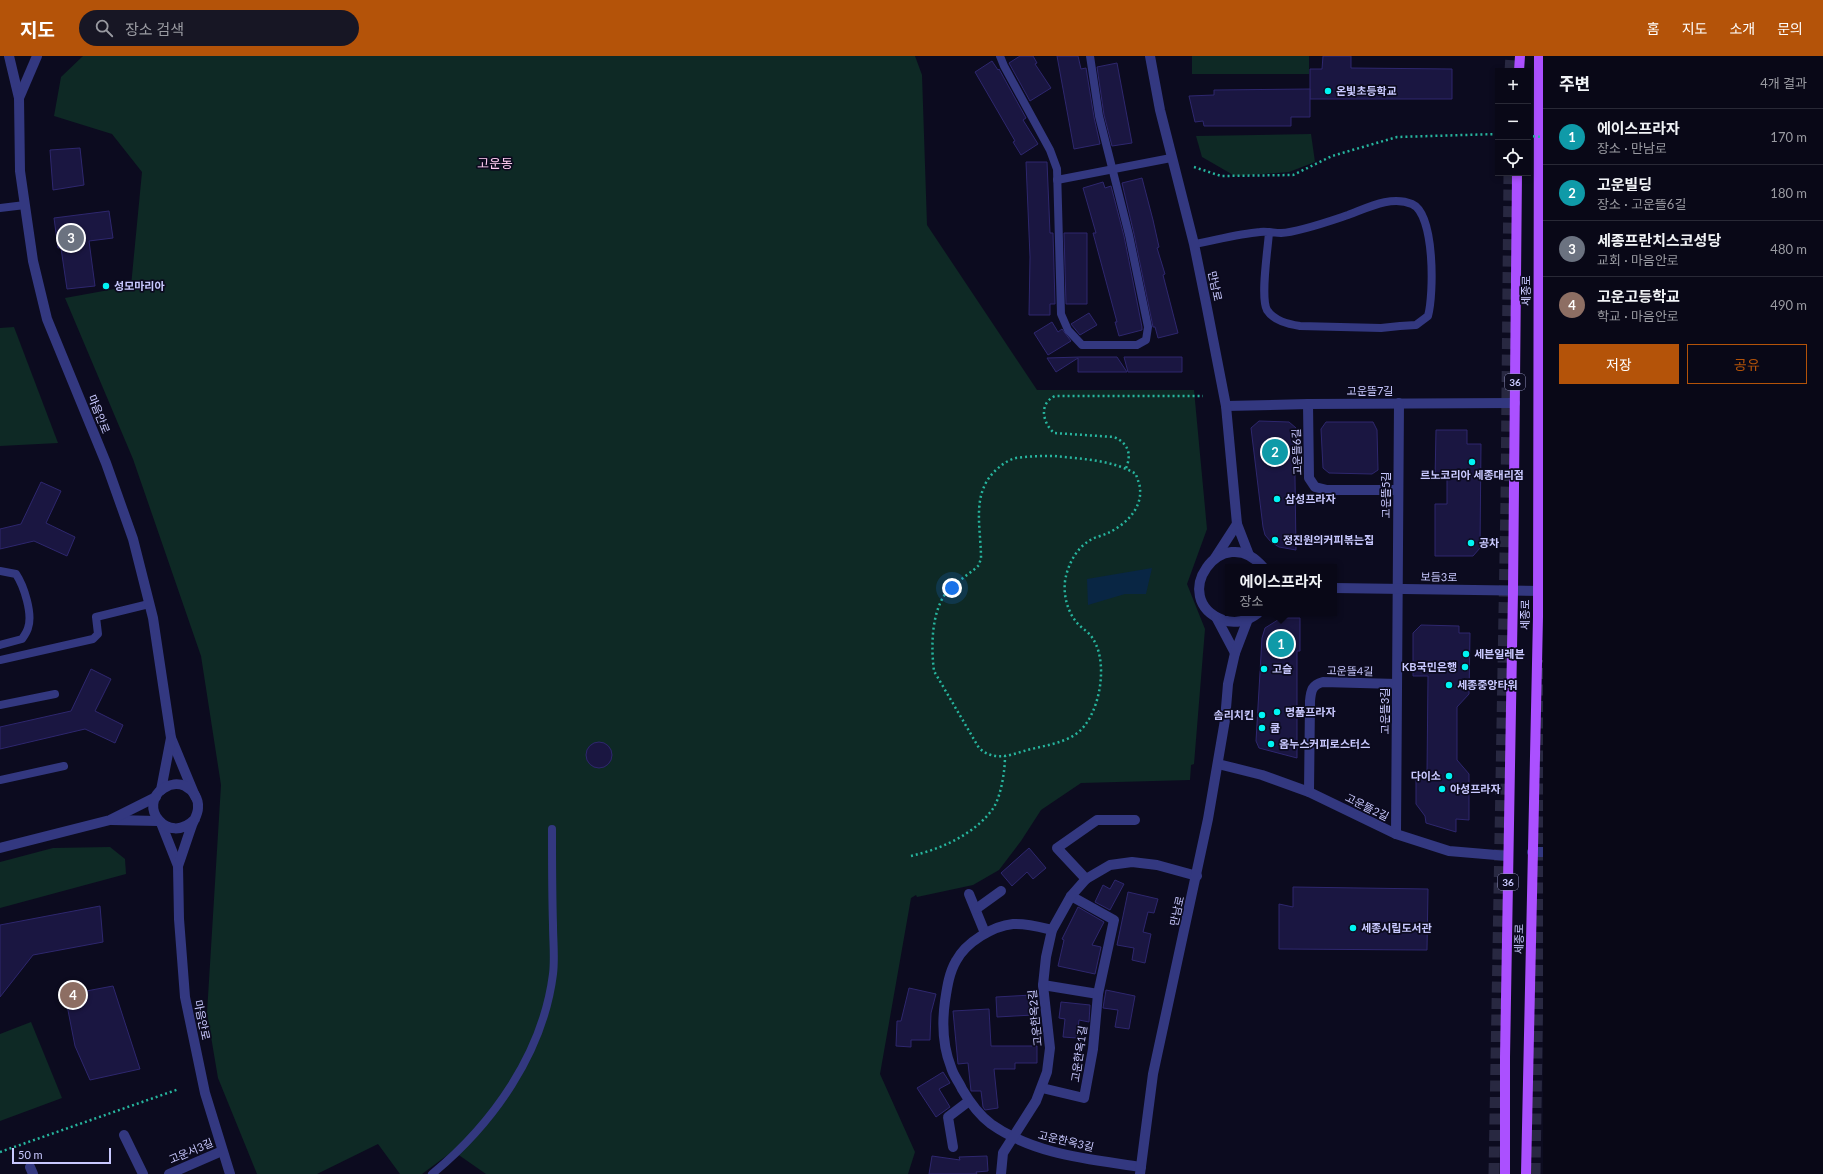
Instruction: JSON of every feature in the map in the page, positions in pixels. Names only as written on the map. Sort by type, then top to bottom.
[{"type":"main road","points":[[1519,68],[1520,56]]},
{"type":"main road","name":"세종로","points":[[1526,1174],[1532,852],[1540,591],[1539,56]]},
{"type":"main road","name":"세종로","points":[[1505,1174],[1505,1058],[1518,176]]},
{"type":"street","points":[[9,56],[19,98]]},
{"type":"street","points":[[19,98],[37,56]]},
{"type":"street","name":"만남로","points":[[1150,56],[1171,158],[1194,244],[1226,406],[1236,524],[1249,555]]},
{"type":"street","name":"마음안로","points":[[19,98],[20,171],[33,261],[47,319],[106,463],[133,539],[149,604],[172,738]]},
{"type":"street","name":"고운뜰7길","points":[[1226,406],[1399,403],[1515,403]]},
{"type":"street","name":"고운뜰5길","points":[[1399,403],[1399,588]]},
{"type":"street","name":"고운뜰6길","points":[[1308,404],[1309,478],[1315,487],[1327,490],[1398,490]]},
{"type":"street","points":[[1236,524],[1215,558],[1206,566],[1201,576],[1199,588],[1201,600],[1207,610],[1216,617],[1227,621],[1237,622],[1253,616]]},
{"type":"street","points":[[1215,558],[1226,553],[1238,552],[1249,555],[1260,564]]},
{"type":"street","name":"보듬3로","points":[[1337,588],[1540,591]]},
{"type":"street","name":"고운뜰3길","points":[[1396,834],[1399,588]]},
{"type":"street","points":[[1216,617],[1235,653]]},
{"type":"street","name":"만남로","points":[[1140,1171],[1153,1074],[1197,876],[1218,764],[1228,684],[1235,653],[1248,619]]},
{"type":"street","name":"고운뜰4길","points":[[1309,792],[1311,690],[1316,684],[1323,682],[1397,684]]},
{"type":"street","points":[[172,738],[154,809],[178,866]]},
{"type":"street","points":[[172,738],[196,796],[198,807],[178,866]]},
{"type":"street","name":"고운뜰2길","points":[[1218,764],[1262,775],[1309,792],[1396,834],[1449,851],[1508,856]]},
{"type":"street","points":[[0,848],[110,820],[173,784],[186,787],[196,796]]},
{"type":"street","points":[[110,820],[159,822],[167,827],[175,829],[182,828],[195,819]]},
{"type":"street","points":[[1086,879],[1057,848],[1097,820],[1135,820]]},
{"type":"street","points":[[1532,852],[1543,852]]},
{"type":"street","name":"고운한옥2길","points":[[1001,1174],[1003,1153],[1036,1101],[1048,1072],[1050,1048],[1043,985],[1046,957],[1052,930],[1072,896],[1086,879],[1110,865],[1132,862],[1157,865],[1197,876]]},
{"type":"street","name":"마음안로","points":[[178,866],[179,919],[185,998],[205,1092],[230,1174]]},
{"type":"street","points":[[976,909],[1001,891]]},
{"type":"street","points":[[969,894],[985,933]]},
{"type":"street","name":"고운한옥1길","points":[[1042,1088],[1084,1098],[1093,1049],[1098,994],[1114,920],[1072,896]]},
{"type":"street","name":"고운한옥3길","points":[[1052,930],[1040,926],[1013,924],[985,933],[971,943],[956,960],[948,981],[944,1012],[944,1039],[951,1068],[970,1101],[989,1123],[1012,1137],[1037,1148],[1140,1171]]},
{"type":"street","points":[[1043,985],[1098,994]]},
{"type":"street","points":[[953,1147],[948,1117],[970,1101]]},
{"type":"street","points":[[124,1135],[143,1174]]},
{"type":"street","name":"고운서3길","points":[[168,1174],[222,1151]]},
{"type":"lane","points":[[1000,56],[1050,150],[1056,165],[1060,300],[1064,324],[1074,338],[1082,345],[1137,345],[1146,340],[1148,334],[1148,319],[1099,116],[1090,56]]},
{"type":"lane","points":[[1057,180],[1171,158]]},
{"type":"lane","points":[[1194,244],[1260,232],[1269,232],[1281,233],[1330,222],[1382,203],[1400,200],[1413,204],[1421,211],[1428,228],[1431,304],[1428,316],[1416,325],[1382,328],[1300,326],[1274,318],[1266,309],[1264,288],[1269,232]]},
{"type":"lane","points":[[0,208],[25,205]]},
{"type":"lane","points":[[0,571],[16,574],[23,584],[30,618],[28,628],[22,639],[0,645]]},
{"type":"lane","points":[[0,660],[93,639],[98,634],[96,617],[149,604]]},
{"type":"lane","points":[[0,705],[55,694]]},
{"type":"lane","points":[[0,780],[64,766]]},
{"type":"lane","points":[[432,1174],[456,1154],[497,1107],[525,1064],[544,1017],[553,973],[552,828]]},
{"type":"path","points":[[1194,167],[1220,176],[1293,175],[1332,156],[1397,138],[1495,134]]},
{"type":"path","points":[[1531,136],[1543,137]]},
{"type":"path","points":[[1125,468],[1129,460],[1129,451],[1120,439],[1114,437],[1054,433],[1045,421],[1044,412],[1049,399],[1056,396],[1203,396]]},
{"type":"path","points":[[1056,456],[1091,460],[1125,468],[1136,474],[1140,489],[1136,508],[1124,524],[1089,541],[1076,553],[1065,577],[1065,592],[1071,616],[1093,638],[1098,649],[1101,664],[1099,688],[1094,710],[1085,725],[1077,733],[1065,740],[1005,756],[985,754],[979,748],[940,683],[934,672],[933,661],[935,622],[939,607],[946,593],[978,565],[981,558],[979,512],[981,493],[991,475],[1006,462],[1014,459],[1056,456]]},
{"type":"path","points":[[911,856],[932,851],[952,842],[976,826],[993,809],[1000,792],[1005,768],[1005,756]]},
{"type":"path","points":[[0,1152],[180,1089]]},
{"type":"green space","points":[[83,56],[915,56],[922,75],[927,225],[1037,390],[1194,390],[1207,529],[1187,584],[1205,629],[1194,764],[1191,765],[1190,780],[1081,783],[1041,810],[1021,841],[999,870],[973,885],[917,897],[916,895],[911,898],[880,1074],[915,1152],[908,1174],[486,1174],[453,1151],[422,1174],[400,1174],[378,1144],[317,1174],[257,1174],[218,1078],[207,1013],[221,785],[201,656],[133,459],[65,298],[131,286],[142,172],[112,134],[54,116],[61,77]]},
{"type":"green space","points":[[1192,56],[1309,56],[1309,74],[1192,74]]},
{"type":"green space","points":[[1311,134],[1315,162],[1289,172],[1235,176],[1202,157],[1196,136]]},
{"type":"green space","points":[[14,327],[58,443],[0,446],[0,328]]},
{"type":"green space","points":[[110,847],[125,859],[126,874],[0,908],[0,862],[53,848]]},
{"type":"green space","points":[[31,1022],[62,1098],[0,1121],[0,1034]]},
{"type":"water","points":[[1152,568],[1146,594],[1125,594],[1088,605],[1087,579]]},
{"type":"building","points":[[1020,56],[1033,56],[1037,63],[1035,64],[1051,88],[1030,101],[1009,63]]},
{"type":"building","points":[[1057,56],[1078,56],[1081,69],[1086,68],[1100,144],[1074,149]]},
{"type":"building","points":[[1323,56],[1351,56],[1351,68],[1452,69],[1452,99],[1310,99],[1310,69],[1322,69]]},
{"type":"building","points":[[992,61],[998,70],[999,69],[1026,118],[1023,120],[1038,144],[1021,155],[1013,142],[1015,141],[975,72]]},
{"type":"building","points":[[1117,63],[1132,143],[1112,146],[1104,115],[1097,67]]},
{"type":"building","points":[[1310,89],[1310,117],[1291,117],[1291,126],[1204,126],[1203,121],[1195,122],[1189,96],[1214,95],[1214,90]]},
{"type":"building","points":[[80,148],[84,185],[53,190],[50,150]]},
{"type":"building","points":[[1026,162],[1047,162],[1050,233],[1053,233],[1055,304],[1050,304],[1050,315],[1029,315],[1030,257]]},
{"type":"building","points":[[1142,178],[1159,247],[1157,248],[1165,274],[1163,275],[1178,333],[1158,338],[1155,327],[1153,327],[1122,183]]},
{"type":"building","points":[[1103,182],[1105,188],[1111,186],[1124,236],[1142,327],[1142,330],[1119,336],[1115,322],[1117,322],[1093,233],[1096,233],[1083,188]]},
{"type":"building","points":[[109,211],[113,238],[89,241],[95,286],[67,289],[61,248],[58,248],[54,218]]},
{"type":"building","points":[[1064,233],[1087,233],[1087,304],[1066,304]]},
{"type":"building","points":[[1089,313],[1097,325],[1080,335],[1071,324]]},
{"type":"building","points":[[1052,322],[1058,332],[1062,329],[1071,341],[1048,355],[1034,333]]},
{"type":"building","points":[[1117,357],[1127,372],[1078,372],[1078,358],[1056,372],[1047,358]]},
{"type":"building","points":[[1124,357],[1182,357],[1182,372],[1128,372]]},
{"type":"building","points":[[1259,421],[1289,422],[1296,428],[1296,550],[1279,547],[1271,542],[1265,535],[1251,428]]},
{"type":"building","points":[[1326,422],[1373,422],[1377,430],[1378,470],[1372,474],[1329,473],[1323,468],[1321,429]]},
{"type":"building","points":[[1436,430],[1467,430],[1467,444],[1481,444],[1480,548],[1473,556],[1435,556],[1435,504],[1447,504],[1447,479],[1435,479]]},
{"type":"building","points":[[41,482],[61,491],[46,523],[75,537],[67,556],[34,541],[0,549],[0,529],[21,524]]},
{"type":"building","points":[[1281,618],[1300,618],[1300,651],[1297,651],[1297,758],[1259,748],[1256,741],[1262,638],[1265,628]]},
{"type":"building","points":[[1421,625],[1459,626],[1459,633],[1470,633],[1469,694],[1457,707],[1457,760],[1469,774],[1469,820],[1456,819],[1456,832],[1426,823],[1425,816],[1416,804],[1416,775],[1427,775],[1428,676],[1413,676],[1413,633]]},
{"type":"building","points":[[91,669],[111,679],[95,711],[123,725],[115,743],[85,729],[0,749],[0,727],[71,711]]},
{"type":"building","points":[[599,742],[608,746],[612,755],[608,764],[599,768],[590,764],[586,755],[590,746]]},
{"type":"building","points":[[1029,848],[1046,868],[1033,879],[1027,872],[1012,886],[1001,873]]},
{"type":"building","points":[[1115,880],[1124,884],[1110,910],[1095,902],[1103,885],[1110,889]]},
{"type":"building","name":"세종시립도서관","points":[[1293,887],[1428,889],[1427,950],[1279,949],[1279,904],[1293,907]]},
{"type":"building","points":[[1128,892],[1158,899],[1154,913],[1148,912],[1143,932],[1151,934],[1145,963],[1132,960],[1134,948],[1117,945]]},
{"type":"building","points":[[100,906],[103,942],[33,955],[0,997],[0,925]]},
{"type":"building","points":[[1078,907],[1104,922],[1092,945],[1101,947],[1095,974],[1058,966],[1064,940],[1062,939]]},
{"type":"building","points":[[113,986],[140,1069],[90,1080],[75,1046],[65,995]]},
{"type":"building","points":[[909,988],[936,994],[931,1013],[930,1040],[911,1040],[911,1047],[896,1046],[897,1021],[901,1021]]},
{"type":"building","points":[[1106,990],[1135,996],[1129,1029],[1115,1027],[1118,1010],[1103,1008]]},
{"type":"building","points":[[1032,995],[1033,1015],[997,1017],[996,997]]},
{"type":"building","points":[[1061,1002],[1090,1005],[1089,1022],[1079,1020],[1077,1038],[1063,1037],[1065,1019],[1059,1018]]},
{"type":"building","points":[[989,1009],[991,1046],[1037,1046],[1037,1063],[1015,1063],[1015,1069],[994,1069],[998,1108],[985,1110],[983,1107],[981,1091],[971,1091],[968,1063],[958,1064],[953,1011]]},
{"type":"building","points":[[943,1072],[950,1083],[939,1089],[950,1107],[936,1117],[917,1088]]},
{"type":"building","points":[[932,1156],[960,1160],[959,1157],[987,1156],[988,1171],[976,1172],[977,1174],[929,1174]]},
{"type":"tunnel","points":[[1510,68],[1511,56]]},
{"type":"tunnel","points":[[1494,1174],[1506,499],[1509,176]]},
{"type":"tunnel","points":[[1535,1174],[1543,660]]},
{"type":"place","name":"온빛초등학교","points":[[1328,91]]},
{"type":"place","name":"세종프란치스코성당","points":[[71,238]]},
{"type":"place","name":"성모마리아","points":[[106,286]]},
{"type":"place","name":"고운빌딩","points":[[1275,452]]},
{"type":"place","name":"르노코리아 세종대리점","points":[[1472,462]]},
{"type":"place","name":"삼성프라자","points":[[1277,499]]},
{"type":"place","name":"정진원의커피볶는집","points":[[1275,540]]},
{"type":"place","name":"공차","points":[[1471,543]]},
{"type":"place","name":"에이스프라자","points":[[1281,644]]},
{"type":"place","name":"세븐일레븐","points":[[1466,654]]},
{"type":"place","name":"KB국민은행","points":[[1465,667]]},
{"type":"place","name":"고슬","points":[[1264,669]]},
{"type":"place","name":"세종중앙타워","points":[[1449,685]]},
{"type":"place","name":"명품프라자","points":[[1277,712]]},
{"type":"place","name":"솜리치킨","points":[[1262,715]]},
{"type":"place","name":"쿰","points":[[1262,728]]},
{"type":"place","name":"옴누스커피로스터스","points":[[1271,744]]},
{"type":"place","name":"다이소","points":[[1449,776]]},
{"type":"place","name":"아성프라자","points":[[1442,789]]},
{"type":"place","name":"세종시립도서관","points":[[1353,928]]},
{"type":"place","name":"고운고등학교","points":[[73,995]]},
{"type":"district","name":"고운동","points":[[495,163]]}]
